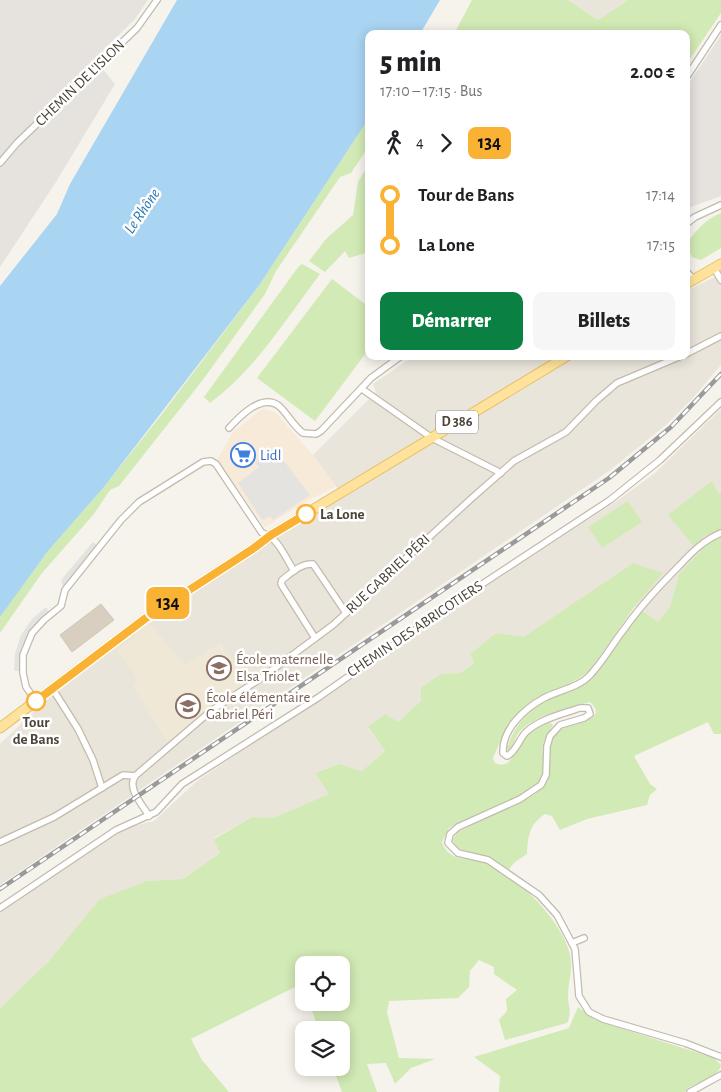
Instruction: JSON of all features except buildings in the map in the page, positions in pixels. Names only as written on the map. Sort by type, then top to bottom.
[{"type":"main road","points":[[690,282],[718,266]]},
{"type":"main road","name":"D 386","points":[[0,728],[146,618],[271,535],[560,360]]},
{"type":"street","name":"CHEMIN DE L'ISLON","points":[[0,162],[17,143],[137,28],[157,0]]},
{"type":"street","points":[[690,72],[721,25]]},
{"type":"street","points":[[690,220],[721,205]]},
{"type":"street","points":[[718,266],[721,280]]},
{"type":"street","points":[[690,352],[721,336]]},
{"type":"street","points":[[229,428],[255,406],[267,402],[278,406],[303,433],[316,434],[372,378],[396,360]]},
{"type":"street","name":"RUE GABRIEL PÉRI","points":[[136,776],[212,710],[260,679],[346,613],[501,473],[521,458],[566,432],[596,401],[617,384],[672,360]]},
{"type":"street","points":[[362,389],[432,438],[501,473]]},
{"type":"street","name":"CHEMIN DES ABRICOTIERS","points":[[0,908],[116,830],[149,816],[159,809],[182,784],[319,696],[447,607],[610,500],[678,444],[721,402]]},
{"type":"street","points":[[36,701],[26,687],[23,672],[23,655],[32,633],[61,606],[65,590],[121,520],[139,502],[203,462],[212,461],[216,464],[262,533],[271,535],[294,570]]},
{"type":"street","points":[[721,533],[711,537],[698,547],[648,598],[590,676],[574,686],[544,698],[519,716],[511,726],[503,747],[503,753],[507,756],[512,754],[521,738],[537,724],[580,708],[588,708],[590,711],[590,714],[584,718],[560,725],[550,736],[547,746],[546,775],[542,785],[520,799],[463,823],[450,834],[448,843],[455,851],[488,860],[539,895],[557,914],[575,949],[579,996],[589,1012],[603,1019],[684,1043],[721,1057]]},
{"type":"street","points":[[315,638],[282,584],[282,580],[294,570],[309,563],[313,564],[346,613]]},
{"type":"street","points":[[52,688],[78,729],[93,760],[102,788]]},
{"type":"street","points":[[0,842],[54,817],[123,776],[136,776]]},
{"type":"street","points":[[136,776],[132,782],[133,790],[149,816]]},
{"type":"street","points":[[572,943],[584,938]]},
{"type":"street","points":[[690,1092],[721,1075]]},
{"type":"shaded area","points":[[0,0],[148,0],[134,20],[94,59],[115,84],[56,182],[0,267]]},
{"type":"shaded area","points":[[568,0],[628,0],[598,20]]},
{"type":"shaded area","points":[[721,35],[721,196],[690,207],[690,82]]},
{"type":"shaded area","points":[[721,274],[721,365],[693,398],[667,424],[609,471],[0,885],[0,744],[44,702],[106,654],[236,563],[343,496],[313,455],[376,392],[373,384],[408,360],[690,360],[690,289]]},
{"type":"shaded area","points":[[262,409],[275,412],[313,455],[336,486],[265,527],[217,460],[233,432]]},
{"type":"shaded area","points":[[721,409],[721,537],[709,542],[679,574],[670,607],[658,622],[635,606],[662,573],[633,563],[524,638],[496,633],[470,654],[474,663],[460,673],[441,674],[421,701],[398,722],[368,728],[385,751],[362,771],[339,764],[315,773],[329,794],[273,818],[252,817],[214,838],[220,853],[183,879],[147,881],[49,961],[0,1008],[0,912],[115,835],[129,827],[154,821],[197,781],[445,613],[617,501],[655,473]]},
{"type":"shaded area","points":[[274,448],[310,495],[273,520],[270,516],[262,520],[238,483],[259,467],[255,463]]},
{"type":"shaded area","points":[[93,542],[97,545],[63,587],[61,580]]},
{"type":"shaded area","points":[[46,607],[49,612],[35,624],[26,638],[21,649],[19,671],[14,671],[15,654],[21,635],[32,619]]},
{"type":"shaded area","points":[[150,624],[185,665],[221,643],[248,682],[167,742],[133,686],[138,680],[117,650]]},
{"type":"green space","points":[[472,0],[568,0],[598,20],[628,0],[721,0],[721,13],[690,59],[690,30],[456,30]]},
{"type":"green space","points":[[365,124],[365,152],[351,173],[340,177],[276,271],[265,294],[202,381],[119,486],[110,490],[94,514],[42,573],[0,633],[0,617],[48,551],[104,487],[258,287]]},
{"type":"green space","points":[[365,171],[365,253],[349,258],[345,251],[325,272],[309,261],[326,239],[353,215],[358,182]]},
{"type":"green space","points":[[721,213],[721,248],[701,260],[692,257],[690,253],[690,239],[705,222]]},
{"type":"green space","points":[[302,264],[320,274],[256,360],[210,403],[204,397]]},
{"type":"green space","points":[[332,279],[365,304],[365,354],[315,421],[257,378]]},
{"type":"green space","points":[[712,481],[718,493],[721,492],[721,530],[704,536],[694,546],[668,515]]},
{"type":"green space","points":[[628,501],[642,522],[602,548],[588,527]]},
{"type":"green space","points":[[721,537],[721,734],[714,734],[708,722],[634,756],[650,784],[657,789],[650,795],[647,805],[587,819],[560,830],[552,816],[545,814],[530,831],[527,854],[515,862],[508,870],[489,858],[457,848],[452,840],[458,832],[534,795],[543,787],[549,771],[549,747],[557,732],[592,718],[595,714],[595,709],[590,702],[537,719],[520,731],[515,738],[511,750],[508,751],[507,748],[511,737],[522,720],[543,703],[579,686],[593,676],[612,653],[641,610],[658,622],[670,607],[679,574],[709,542]]},
{"type":"green space","points":[[633,563],[663,573],[635,606],[590,670],[572,682],[529,703],[505,731],[493,758],[495,763],[501,765],[508,763],[528,733],[549,721],[553,725],[543,745],[544,772],[541,780],[535,787],[512,800],[449,828],[442,842],[445,849],[454,856],[484,862],[496,867],[509,876],[536,900],[558,928],[566,942],[571,960],[568,993],[570,1015],[567,1023],[505,1040],[499,1020],[507,1011],[506,999],[517,990],[494,974],[494,967],[479,960],[470,971],[469,987],[458,998],[389,1001],[387,1012],[399,1058],[435,1059],[411,1068],[395,1084],[386,1063],[367,1064],[377,1092],[342,1092],[336,1076],[350,1076],[350,1021],[316,1021],[312,1011],[350,1011],[350,956],[295,956],[295,987],[191,1039],[202,1060],[229,1092],[0,1092],[0,1008],[49,961],[100,899],[147,881],[183,879],[220,853],[214,839],[252,817],[273,818],[329,794],[315,773],[339,764],[362,771],[385,751],[368,727],[385,714],[398,722],[421,701],[421,688],[441,674],[460,673],[474,663],[470,654],[496,633],[524,637]]},
{"type":"green space","points":[[578,1007],[595,1020],[714,1058],[721,1065],[712,1076],[688,1088],[685,1092],[499,1092],[500,1076],[474,1057],[569,1028]]},
{"type":"water","name":"Le Rhône","points":[[177,0],[440,0],[422,30],[365,30],[365,124],[258,287],[104,487],[48,551],[0,617],[0,286],[57,214],[70,184]]},
{"type":"railway","points":[[0,889],[609,478],[671,427],[721,374]]},
{"type":"bus line","name":"134","points":[[36,701],[146,618],[306,514]]},
{"type":"place","name":"Lidl","points":[[243,455]]},
{"type":"place","name":"La Lone","points":[[306,514]]},
{"type":"place","name":"École maternelle Elsa Triolet","points":[[219,668]]},
{"type":"place","name":"Tour de Bans","points":[[36,701]]},
{"type":"place","name":"École élémentaire Gabriel Péri","points":[[188,706]]}]
